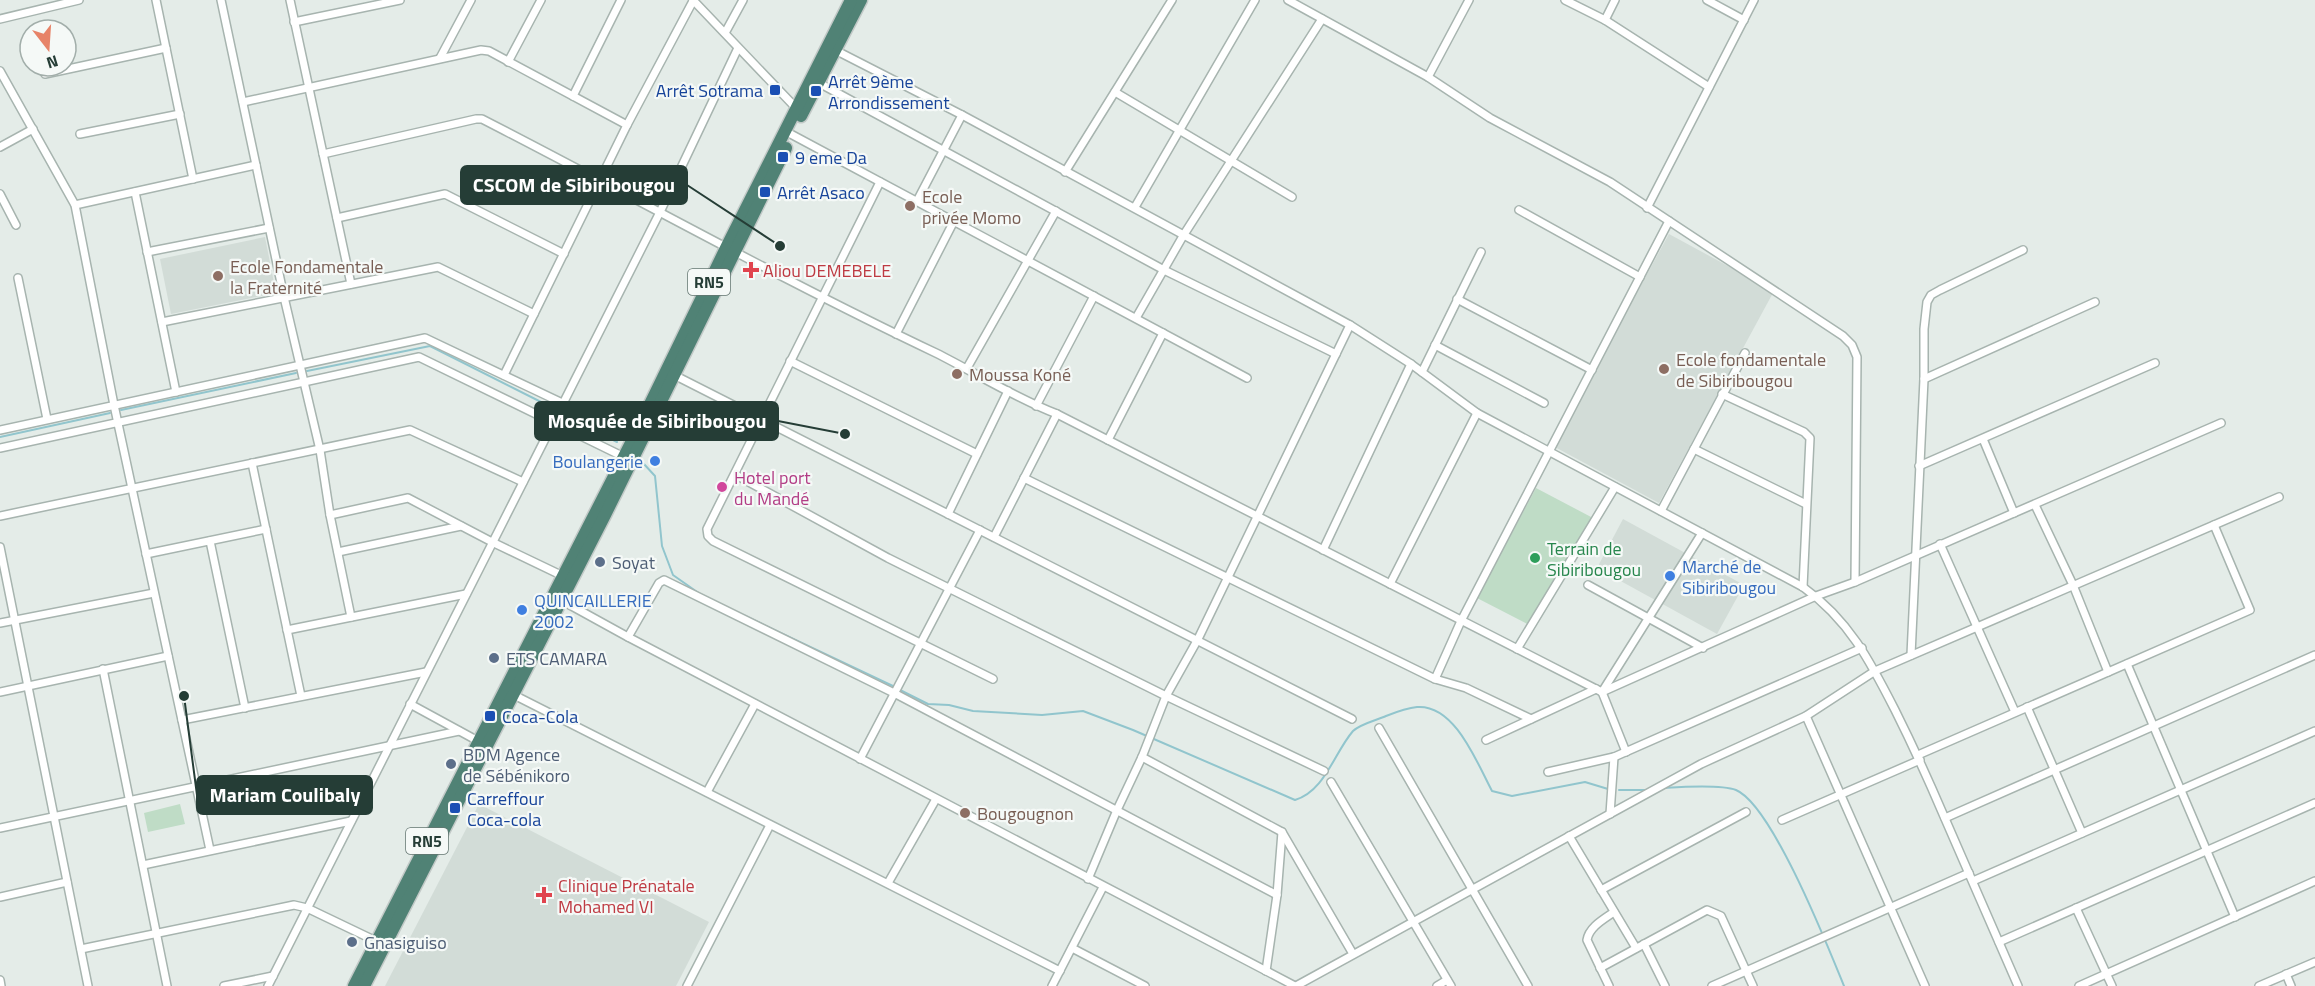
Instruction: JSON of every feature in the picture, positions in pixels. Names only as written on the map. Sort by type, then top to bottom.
[{"type":"highway","name":"RN5","points":[[567,578],[624,457],[789,133],[851,0]]},
{"type":"highway","name":"RN5","points":[[799,111],[819,83],[861,0]]},
{"type":"highway","name":"RN5","points":[[354,986],[381,943],[512,694],[567,578],[674,375],[730,250]]},
{"type":"highway","name":"RN5","points":[[364,986],[381,943],[478,741],[557,598]]},
{"type":"street","points":[[0,19],[79,0]]},
{"type":"street","points":[[156,0],[193,179]]},
{"type":"street","points":[[221,0],[284,297],[320,450],[330,515],[351,617]]},
{"type":"street","points":[[290,0],[351,284]]},
{"type":"street","points":[[294,22],[400,0]]},
{"type":"street","points":[[440,58],[471,0]]},
{"type":"street","points":[[508,62],[541,0]]},
{"type":"street","points":[[573,96],[621,0]]},
{"type":"street","points":[[504,375],[627,125],[693,0],[799,111]]},
{"type":"street","points":[[725,33],[743,0]]},
{"type":"street","points":[[1065,172],[1172,0]]},
{"type":"street","points":[[1135,207],[1255,0]]},
{"type":"street","points":[[1288,0],[1428,77],[1490,118],[1610,183],[1843,336],[1852,345],[1857,357],[1855,582]]},
{"type":"street","points":[[1428,77],[1468,0]]},
{"type":"street","points":[[1564,0],[1605,20],[1709,87]]},
{"type":"street","points":[[1605,20],[1615,0]]},
{"type":"street","points":[[1707,0],[1744,20]]},
{"type":"street","points":[[1647,208],[1754,0]]},
{"type":"street","points":[[1136,318],[1231,160],[1322,19]]},
{"type":"street","points":[[78,67],[166,48]]},
{"type":"street","points":[[268,986],[660,212],[738,48]]},
{"type":"street","points":[[243,102],[481,50],[489,51],[627,125]]},
{"type":"street","points":[[836,50],[1135,207],[1184,236],[1350,325],[1411,364],[1477,413],[1803,587],[1815,596],[1843,622],[1863,648],[1875,671],[1919,758],[2018,986]]},
{"type":"street","points":[[0,71],[75,205],[117,422],[210,850]]},
{"type":"street","points":[[819,83],[1164,270],[1336,354]]},
{"type":"street","points":[[1115,92],[1292,196]]},
{"type":"street","points":[[80,134],[180,114]]},
{"type":"street","points":[[917,201],[962,115]]},
{"type":"street","points":[[323,154],[482,119],[822,298],[967,368],[1036,406],[1058,414],[1599,691],[1626,752]]},
{"type":"street","points":[[0,147],[33,129]]},
{"type":"street","points":[[789,133],[1247,378]]},
{"type":"street","points":[[75,205],[256,165]]},
{"type":"street","points":[[880,182],[790,361],[736,475],[707,529],[708,536],[713,541],[993,679]]},
{"type":"street","points":[[135,192],[176,392]]},
{"type":"street","points":[[0,194],[16,225]]},
{"type":"street","points":[[337,218],[445,194],[453,196],[564,254]]},
{"type":"street","points":[[1519,210],[1640,277]]},
{"type":"street","points":[[967,368],[1056,211]]},
{"type":"street","points":[[896,334],[954,221]]},
{"type":"street","points":[[1435,679],[1461,621],[1669,221]]},
{"type":"street","points":[[147,252],[269,228]]},
{"type":"street","points":[[1911,655],[1924,379],[1924,319],[1927,302],[1931,296],[2023,250]]},
{"type":"street","points":[[1422,372],[1481,252]]},
{"type":"street","points":[[162,322],[438,267],[534,314]]},
{"type":"street","points":[[18,278],[47,419]]},
{"type":"street","points":[[1036,406],[1094,296]]},
{"type":"street","points":[[1457,299],[1592,370]]},
{"type":"street","points":[[1924,379],[2096,302]]},
{"type":"street","points":[[1089,879],[1117,810],[1143,757],[1166,696],[1198,639],[1350,325]]},
{"type":"street","points":[[1108,440],[1163,333]]},
{"type":"street","points":[[0,429],[425,338],[634,437]]},
{"type":"street","points":[[1435,345],[1544,403]]},
{"type":"street","points":[[1661,511],[1745,353]]},
{"type":"street","points":[[0,448],[419,357],[624,457]]},
{"type":"street","points":[[790,361],[977,454]]},
{"type":"street","points":[[1920,466],[2155,363]]},
{"type":"street","points":[[1323,550],[1411,364]]},
{"type":"street","points":[[674,375],[1352,719]]},
{"type":"street","points":[[948,514],[1008,391]]},
{"type":"street","points":[[1722,394],[1810,438],[1803,587]]},
{"type":"street","points":[[1390,584],[1477,413]]},
{"type":"street","points":[[994,537],[1058,414]]},
{"type":"street","points":[[1486,740],[1703,648],[1815,596],[1855,582],[2035,505],[2220,423]]},
{"type":"street","points":[[0,516],[410,430],[523,482]]},
{"type":"street","points":[[1983,439],[2013,513]]},
{"type":"street","points":[[1694,449],[1806,504]]},
{"type":"street","points":[[252,463],[301,696]]},
{"type":"street","points":[[736,475],[888,558],[1166,696],[1324,771]]},
{"type":"street","points":[[1024,478],[1435,679],[1466,688],[1531,719]]},
{"type":"street","points":[[1517,649],[1616,487]]},
{"type":"street","points":[[557,598],[628,638],[1295,986],[1701,764],[1806,717],[1875,671],[2279,496]]},
{"type":"street","points":[[330,515],[408,498],[567,578]]},
{"type":"street","points":[[2035,505],[2073,585],[2108,672]]},
{"type":"street","points":[[1782,820],[2015,712],[2250,610],[2214,525]]},
{"type":"street","points":[[338,552],[461,526]]},
{"type":"street","points":[[146,554],[266,529]]},
{"type":"street","points":[[860,759],[980,530]]},
{"type":"street","points":[[1599,691],[1650,617],[1702,533]]},
{"type":"street","points":[[210,541],[244,708]]},
{"type":"street","points":[[1940,544],[2015,712]]},
{"type":"street","points":[[0,547],[88,986]]},
{"type":"street","points":[[628,638],[659,583],[664,579],[894,693],[1277,895]]},
{"type":"street","points":[[1588,585],[1703,648]]},
{"type":"street","points":[[0,623],[154,593]]},
{"type":"street","points":[[287,630],[466,594]]},
{"type":"street","points":[[1548,772],[1614,758],[1863,648]]},
{"type":"street","points":[[1945,818],[2315,655]]},
{"type":"street","points":[[0,692],[168,656]]},
{"type":"street","points":[[2127,664],[2235,917]]},
{"type":"street","points":[[103,669],[167,986]]},
{"type":"street","points":[[182,720],[426,672]]},
{"type":"street","points":[[512,694],[1060,971]]},
{"type":"street","points":[[410,704],[478,741]]},
{"type":"street","points":[[707,792],[754,704]]},
{"type":"street","points":[[2027,707],[2082,834]]},
{"type":"street","points":[[1806,717],[1925,986]]},
{"type":"street","points":[[1379,728],[1528,986]]},
{"type":"street","points":[[0,828],[459,731]]},
{"type":"street","points":[[1972,881],[2315,731]]},
{"type":"street","points":[[1143,757],[1282,832],[1353,954]]},
{"type":"street","points":[[1610,814],[1614,758]]},
{"type":"street","points":[[1331,782],[1449,983],[1437,986]]},
{"type":"street","points":[[888,883],[936,799]]},
{"type":"street","points":[[1999,942],[2315,803]]},
{"type":"street","points":[[1601,890],[1746,812]]},
{"type":"street","points":[[143,865],[351,821]]},
{"type":"street","points":[[687,986],[770,825]]},
{"type":"street","points":[[1266,971],[1277,895],[1282,832]]},
{"type":"street","points":[[1569,837],[1636,948]]},
{"type":"street","points":[[1712,986],[1969,873]]},
{"type":"street","points":[[2079,986],[2315,881]]},
{"type":"street","points":[[0,897],[68,882]]},
{"type":"street","points":[[1052,986],[1103,887]]},
{"type":"street","points":[[81,949],[294,905],[307,908],[381,943]]},
{"type":"street","points":[[2076,908],[2112,986]]},
{"type":"street","points":[[1600,968],[1707,910],[1721,916],[1754,986]]},
{"type":"street","points":[[1609,986],[1589,946],[1588,934],[1614,912]]},
{"type":"street","points":[[1644,944],[1665,986]]},
{"type":"street","points":[[1072,948],[1145,986]]},
{"type":"street","points":[[2259,986],[2315,962]]},
{"type":"street","points":[[2286,974],[2291,986]]},
{"type":"street","points":[[224,986],[273,976]]},
{"type":"street","points":[[0,980],[1,986]]},
{"type":"shaded area","name":"Ecole fondamentale de Sibiribougou","points":[[1669,234],[1774,291],[1659,503],[1553,446]]},
{"type":"shaded area","name":"Ecole Fondamentale la Fraternité","points":[[265,237],[276,293],[171,314],[160,259]]},
{"type":"shaded area","name":"Marché de Sibiribougou","points":[[1623,519],[1744,585],[1717,634],[1597,568]]},
{"type":"shaded area","name":"Clinique Prénatale Mohamed VI","points":[[479,804],[709,922],[676,986],[385,986]]},
{"type":"green space","name":"Terrain de Sibiribougou","points":[[1536,488],[1593,518],[1535,628],[1477,598]]},
{"type":"green space","points":[[180,804],[185,824],[148,832],[144,813]]},
{"type":"waterway","points":[[307,371],[430,346],[551,407]]},
{"type":"waterway","points":[[121,410],[296,373]]},
{"type":"waterway","points":[[0,437],[110,413]]},
{"type":"waterway","points":[[561,413],[617,442]]},
{"type":"waterway","points":[[643,463],[655,476],[662,546],[673,575],[700,594]]},
{"type":"waterway","points":[[743,615],[895,687]]},
{"type":"waterway","points":[[900,690],[928,704],[949,705],[973,711],[1042,715],[1083,711],[1133,730],[1295,800],[1314,789],[1322,780],[1353,731],[1369,722],[1417,707],[1431,709],[1443,715],[1453,725],[1472,751],[1492,791],[1512,796],[1585,782],[1608,789]]},
{"type":"waterway","points":[[1663,788],[1700,786],[1729,788],[1736,790],[1750,801],[1766,821],[1798,879],[1844,986]]},
{"type":"waterway","points":[[1619,790],[1648,790]]},
{"type":"place","name":"Arrêt Sotrama","points":[[775,90]]},
{"type":"place","name":"Arrêt 9ème Arrondissement","points":[[816,91]]},
{"type":"place","name":"9 eme Da","points":[[783,157]]},
{"type":"place","name":"Arrêt Asaco","points":[[765,192]]},
{"type":"place","name":"Ecole privée Momo","points":[[910,206]]},
{"type":"place","name":"CSCOM de Sibiribougou","points":[[780,246]]},
{"type":"place","name":"Aliou DEMEBELE","points":[[751,270]]},
{"type":"place","name":"Ecole Fondamentale la Fraternité","points":[[218,276]]},
{"type":"place","name":"Ecole fondamentale de Sibiribougou","points":[[1664,369]]},
{"type":"place","name":"Moussa Koné","points":[[957,374]]},
{"type":"place","name":"Mosquée de Sibiribougou","points":[[845,434]]},
{"type":"place","name":"Boulangerie","points":[[655,461]]},
{"type":"place","name":"Hotel port du Mandé","points":[[722,487]]},
{"type":"place","name":"Terrain de Sibiribougou","points":[[1535,558]]},
{"type":"place","name":"Soyat","points":[[600,562]]},
{"type":"place","name":"Marché de Sibiribougou","points":[[1670,576]]},
{"type":"place","name":"QUINCAILLERIE 2002","points":[[522,610]]},
{"type":"place","name":"ETS CAMARA","points":[[494,658]]},
{"type":"place","name":"Mariam Coulibaly","points":[[184,696]]},
{"type":"place","name":"Coca-Cola","points":[[490,716]]},
{"type":"place","name":"BDM Agence de Sébénikoro","points":[[451,764]]},
{"type":"place","name":"Carreffour Coca-cola","points":[[455,808]]},
{"type":"place","name":"Bougougnon","points":[[965,813]]},
{"type":"place","name":"Clinique Prénatale Mohamed VI","points":[[544,895]]},
{"type":"place","name":"Gnasiguiso","points":[[352,942]]}]
